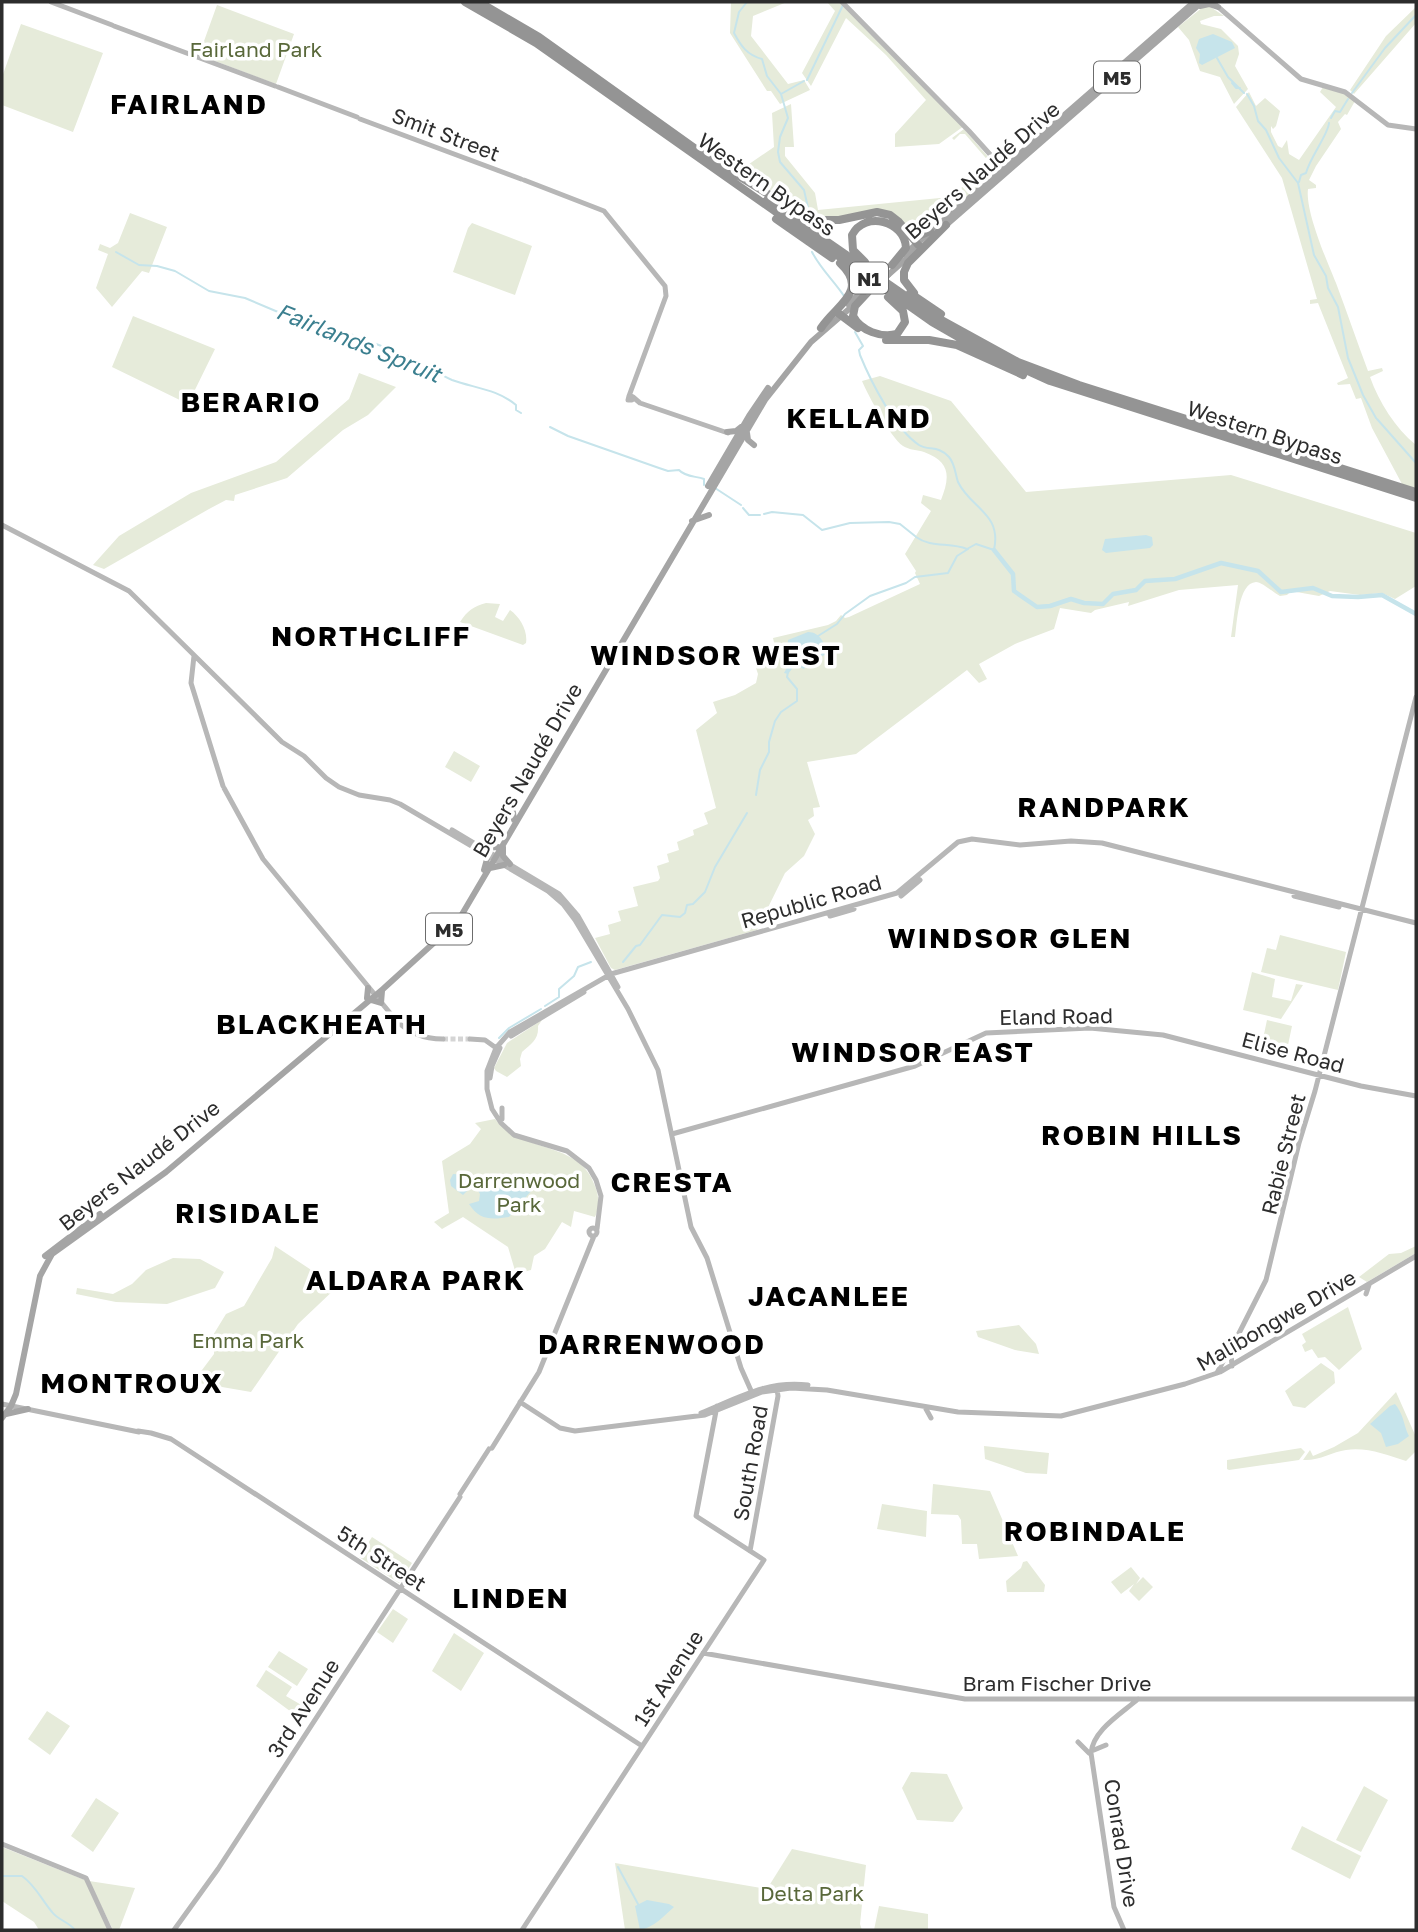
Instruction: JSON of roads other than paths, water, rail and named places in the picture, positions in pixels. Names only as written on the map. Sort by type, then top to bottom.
[{"type":"highway","name":"Western Bypass","points":[[465,2],[536,43],[936,317],[1004,355],[1079,385],[1416,492]]},
{"type":"highway","name":"Western Bypass","points":[[479,2],[539,37],[943,330],[1000,360],[1050,381],[1416,498]]},
{"type":"highway","points":[[701,156],[809,218],[833,221],[881,212],[894,217],[918,245]]},
{"type":"highway","points":[[701,156],[738,191],[900,307],[906,319],[899,333],[881,336],[855,319],[854,309],[868,290]]},
{"type":"highway","points":[[888,271],[906,248],[902,235],[892,225],[880,221],[859,225],[851,239],[853,250],[858,256],[941,314],[999,349],[1004,355]]},
{"type":"highway","points":[[941,314],[908,287],[904,275],[908,263],[946,225]]},
{"type":"highway","points":[[904,228],[916,236],[930,231]]},
{"type":"highway","points":[[821,328],[852,290],[852,278],[840,263]]},
{"type":"highway","points":[[839,314],[879,338],[946,342],[1010,371],[1050,381]]},
{"type":"main road","name":"Smit Street","points":[[51,2],[609,214],[666,288],[666,296],[632,387],[632,398]]},
{"type":"main road","name":"Beyers Naudé Drive","points":[[371,995],[383,989],[448,930],[475,894],[487,869],[490,855],[500,846],[713,486],[749,416],[792,356],[918,245],[946,225],[1191,6],[1202,2]]},
{"type":"main road","points":[[1210,2],[1218,4],[1301,79],[1345,92],[1391,126],[1416,129]]},
{"type":"main road","points":[[843,3],[1004,171]]},
{"type":"main road","points":[[1191,6],[1218,4]]},
{"type":"main road","points":[[996,175],[997,162]]},
{"type":"main road","name":"Beyers Naudé Drive","points":[[918,245],[930,231],[1004,171]]},
{"type":"main road","name":"Beyers Naudé Drive","points":[[500,846],[738,439],[795,359],[839,314]]},
{"type":"main road","points":[[632,398],[727,432],[738,439]]},
{"type":"main road","points":[[632,398],[738,439]]},
{"type":"main road","points":[[727,432],[738,430],[749,416]]},
{"type":"main road","points":[[748,428],[747,437],[754,445]]},
{"type":"main road","points":[[692,521],[707,514],[703,502]]},
{"type":"main road","points":[[2,525],[124,587],[286,745],[304,757],[330,781],[350,791],[400,804],[507,865],[558,899],[575,920],[610,976]]},
{"type":"main road","points":[[194,656],[191,683],[224,787],[263,859],[371,995],[405,1028],[422,1038],[443,1039]]},
{"type":"main road","points":[[192,668],[201,663]]},
{"type":"main road","name":"Rabie Street","points":[[1232,1367],[1233,1345],[1266,1280],[1299,1143],[1354,942],[1416,697]]},
{"type":"main road","points":[[508,811],[513,812],[514,820]]},
{"type":"main road","name":"Republic Road","points":[[498,1049],[514,1030],[610,976],[899,896],[911,889],[953,850],[968,843],[1019,849],[1093,845],[1416,925]]},
{"type":"main road","points":[[507,865],[500,846],[492,849],[487,859],[487,869],[507,865],[549,886],[568,903],[586,929],[658,1070],[691,1224],[707,1258],[748,1385],[754,1392]]},
{"type":"main road","name":"Beyers Naudé Drive","points":[[3,1415],[14,1383],[36,1275],[50,1250],[164,1168],[371,995],[447,926],[461,910],[487,869]]},
{"type":"main road","points":[[475,894],[478,905]]},
{"type":"main road","points":[[544,895],[550,894],[558,899]]},
{"type":"main road","points":[[461,910],[470,901]]},
{"type":"main road","points":[[381,1003],[380,995],[383,989]]},
{"type":"main road","points":[[392,1015],[404,1017],[405,1028]]},
{"type":"main road","points":[[395,1030],[405,1028]]},
{"type":"main road","name":"Eland Road","points":[[672,1134],[915,1066],[986,1033],[1090,1028],[1163,1035]]},
{"type":"main road","name":"Elise Road","points":[[1163,1035],[1361,1086],[1416,1096]]},
{"type":"main road","points":[[470,1039],[485,1040],[498,1049]]},
{"type":"main road","points":[[498,1049],[490,1075],[492,1101],[502,1119],[513,1130],[531,1140]]},
{"type":"main road","points":[[498,1049],[490,1061],[486,1080],[492,1109],[501,1124],[511,1133],[571,1153],[589,1168],[601,1196],[601,1209],[590,1243],[542,1366],[520,1402],[560,1428],[573,1431],[695,1416],[715,1409],[696,1516],[753,1553]]},
{"type":"main road","points":[[492,1101],[501,1107],[502,1119]]},
{"type":"main road","name":"Malibongwe Drive","points":[[1022,1415],[1072,1414],[1175,1387],[1232,1367],[1416,1256]]},
{"type":"main road","name":"Malibongwe Drive","points":[[715,1409],[767,1386],[794,1384],[953,1412],[1064,1417],[1199,1382],[1232,1367],[1364,1294],[1366,1284]]},
{"type":"main road","points":[[1217,1373],[1233,1345]]},
{"type":"main road","points":[[742,1396],[748,1385]]},
{"type":"main road","name":"South Road","points":[[758,1569],[753,1553],[777,1392],[767,1386]]},
{"type":"main road","name":"Malibongwe Drive","points":[[715,1409],[754,1392],[777,1392],[786,1388],[827,1390]]},
{"type":"main road","name":"3rd Avenue","points":[[174,1930],[201,1895],[520,1402]]},
{"type":"main road","points":[[6,1405],[151,1434]]},
{"type":"main road","points":[[923,1407],[933,1416],[938,1411],[953,1412]]},
{"type":"main road","points":[[3,1415],[28,1409]]},
{"type":"main road","points":[[157,1426],[165,1436]]},
{"type":"main road","name":"5th Street","points":[[151,1434],[165,1436],[642,1746]]},
{"type":"main road","name":"5th Street","points":[[151,1434],[175,1443]]},
{"type":"main road","name":"1st Avenue","points":[[522,1930],[764,1560],[753,1553]]},
{"type":"main road","name":"Bram Fischer Drive","points":[[703,1653],[947,1698],[1416,1699]]},
{"type":"main road","points":[[1062,1692],[1071,1699]]},
{"type":"main road","points":[[1118,1699],[1124,1711]]},
{"type":"main road","points":[[1093,1751],[1080,1742],[1099,1734],[1138,1699]]},
{"type":"main road","points":[[1093,1751],[1105,1745],[1099,1734]]},
{"type":"main road","points":[[1093,1751],[1099,1734]]},
{"type":"main road","name":"Conrad Drive","points":[[1093,1751],[1114,1906],[1124,1930]]},
{"type":"main road","points":[[2,1844],[79,1872],[86,1878],[110,1930]]},
{"type":"water","points":[[1213,34],[1232,42],[1235,48],[1202,65],[1199,63],[1200,54],[1196,48],[1199,39]]},
{"type":"water","points":[[1146,535],[1152,537],[1153,545],[1150,548],[1106,553],[1102,550],[1105,539]]},
{"type":"water","points":[[808,632],[821,639],[827,654],[820,657],[816,652],[813,653],[804,669],[795,665],[788,674],[784,673],[790,662],[787,657],[788,640]]},
{"type":"water","points":[[453,1174],[529,1178],[537,1184],[509,1217],[491,1218],[481,1216],[469,1204],[479,1201],[480,1194],[476,1187],[470,1188],[463,1195],[451,1186]]},
{"type":"water","points":[[1395,1404],[1409,1436],[1398,1444],[1386,1447],[1381,1433],[1370,1424]]},
{"type":"water","points":[[647,1900],[674,1907],[654,1924],[640,1930],[635,1906]]},
{"type":"waterway","points":[[747,2],[739,12],[734,33],[745,49],[762,59],[767,76],[781,94],[788,118],[780,137],[780,162],[804,190],[809,212]]},
{"type":"waterway","points":[[807,80],[843,5]]},
{"type":"waterway","points":[[1352,93],[1385,48],[1416,15]]},
{"type":"waterway","points":[[1217,58],[1228,77],[1244,93]]},
{"type":"waterway","points":[[781,94],[804,81]]},
{"type":"waterway","points":[[1232,83],[1236,88],[1240,88]]},
{"type":"waterway","points":[[1247,94],[1258,121],[1266,130],[1279,158],[1298,183],[1314,255],[1338,307],[1348,358],[1376,418]]},
{"type":"waterway","points":[[1331,118],[1335,111],[1340,112],[1348,99]]},
{"type":"waterway","points":[[1299,182],[1326,134],[1329,123]]},
{"type":"waterway","name":"Fairlands Spruit","points":[[116,252],[139,265],[175,271],[209,291],[245,298],[278,312],[292,312],[383,347],[413,359],[452,380],[501,395],[516,405],[516,410],[521,413]]},
{"type":"waterway","points":[[812,252],[844,296]]},
{"type":"waterway","points":[[855,332],[863,346],[859,350],[860,355],[893,417],[919,445],[941,451],[949,457],[958,482],[990,519],[994,528],[994,550],[976,544],[967,549],[934,544],[916,537]]},
{"type":"waterway","points":[[1377,419],[1416,463]]},
{"type":"waterway","name":"Fairlands Spruit","points":[[550,427],[659,468],[679,470],[704,479],[704,485]]},
{"type":"waterway","name":"Fairlands Spruit","points":[[715,488],[741,505]]},
{"type":"waterway","name":"Fairlands Spruit","points":[[743,508],[749,515],[760,515]]},
{"type":"waterway","name":"Fairlands Spruit","points":[[764,514],[772,512],[803,515],[822,530],[850,523],[889,522],[900,524],[915,536]]},
{"type":"waterway","points":[[818,636],[870,596],[915,577],[948,573],[957,556],[968,549]]},
{"type":"waterway","points":[[994,550],[1013,574],[1014,591],[1037,607],[1071,599],[1103,604],[1113,594],[1136,590],[1145,581],[1175,579],[1221,563],[1258,571],[1281,592],[1313,588],[1332,596],[1382,595],[1416,614]]},
{"type":"waterway","points":[[756,795],[760,770],[769,752],[775,721],[781,712],[797,701],[797,689],[787,677],[788,672]]},
{"type":"waterway","points":[[623,962],[636,946],[640,945],[662,915],[680,917],[685,913],[687,905],[693,904],[705,892],[715,867],[747,813]]},
{"type":"waterway","points":[[545,1006],[559,997],[559,989],[574,976],[578,967],[591,962]]},
{"type":"waterway","points":[[499,1038],[509,1028],[541,1009]]},
{"type":"waterway","points":[[618,1867],[638,1904]]},
{"type":"waterway","points":[[2,1876],[22,1876],[35,1888],[54,1915],[75,1930]]},
{"type":"tunnel","points":[[443,1039],[470,1039]]},
{"type":"district","name":"FAIRLAND","points":[[189,103]]},
{"type":"district","name":"BERARIO","points":[[251,401]]},
{"type":"district","name":"KELLAND","points":[[859,417]]},
{"type":"district","name":"NORTHCLIFF","points":[[371,635]]},
{"type":"district","name":"WINDSOR WEST","points":[[716,654]]},
{"type":"district","name":"RANDPARK","points":[[1104,806]]},
{"type":"district","name":"WINDSOR GLEN","points":[[1010,937]]},
{"type":"district","name":"BLACKHEATH","points":[[322,1023]]},
{"type":"district","name":"WINDSOR EAST","points":[[913,1051]]},
{"type":"district","name":"ROBIN HILLS","points":[[1142,1134]]},
{"type":"district","name":"CRESTA","points":[[672,1181]]},
{"type":"district","name":"RISIDALE","points":[[248,1212]]},
{"type":"district","name":"ALDARA PARK","points":[[416,1279]]},
{"type":"district","name":"JACANLEE","points":[[829,1295]]},
{"type":"district","name":"DARRENWOOD","points":[[652,1343]]},
{"type":"district","name":"MONTROUX","points":[[132,1382]]},
{"type":"district","name":"ROBINDALE","points":[[1095,1530]]},
{"type":"district","name":"LINDEN","points":[[511,1597]]},
{"type":"park label","name":"Fairland Park","points":[[256,49]]},
{"type":"park label","name":"Darrenwood Park","points":[[519,1192]]},
{"type":"park label","name":"Emma Park","points":[[248,1340]]},
{"type":"park label","name":"Delta Park","points":[[812,1893]]}]
